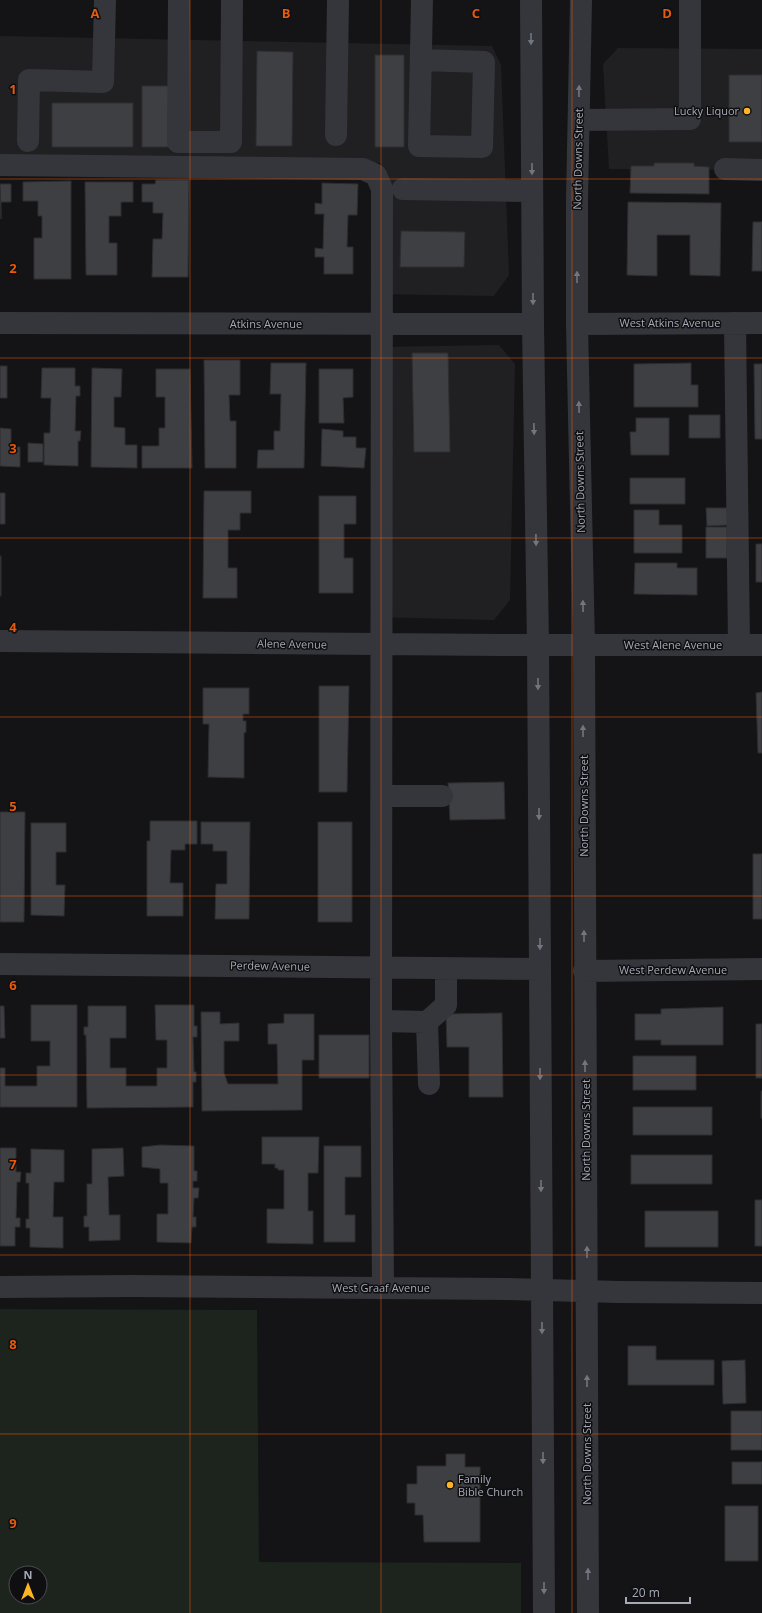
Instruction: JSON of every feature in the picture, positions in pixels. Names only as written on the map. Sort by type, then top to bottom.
[{"type":"street","points":[[28,141],[29,80],[103,82],[105,0]]},
{"type":"street","points":[[179,0],[178,142],[231,142],[232,0]]},
{"type":"street","points":[[336,135],[338,0]]},
{"type":"street","points":[[421,60],[484,62],[482,147],[419,146],[422,0]]},
{"type":"street","points":[[531,0],[533,324],[538,646],[544,1613]]},
{"type":"street","name":"North Downs Street","points":[[581,0],[577,324],[584,646],[584,971],[588,1613]]},
{"type":"street","points":[[579,120],[690,119],[690,0]]},
{"type":"street","points":[[0,165],[363,169],[376,175],[382,189],[381,1021],[383,1288]]},
{"type":"street","points":[[725,169],[762,170]]},
{"type":"street","points":[[403,189],[532,191]]},
{"type":"street","name":"Atkins Avenue","points":[[0,323],[533,324]]},
{"type":"street","points":[[735,323],[739,645]]},
{"type":"street","name":"West Atkins Avenue","points":[[577,324],[762,323]]},
{"type":"street","name":"Alene Avenue","points":[[0,641],[584,646]]},
{"type":"street","name":"West Alene Avenue","points":[[584,646],[762,645]]},
{"type":"street","points":[[382,796],[442,796]]},
{"type":"street","name":"Perdew Avenue","points":[[0,964],[540,969]]},
{"type":"street","points":[[381,1021],[427,1022],[446,1005],[446,968]]},
{"type":"street","name":"West Perdew Avenue","points":[[584,971],[762,969]]},
{"type":"street","points":[[427,1022],[428,1084]]},
{"type":"street","name":"West Graaf Avenue","points":[[0,1287],[542,1289],[762,1294]]},
{"type":"shaded area","points":[[0,36],[492,46],[501,65],[509,275],[494,296],[376,294],[381,163],[0,158]]},
{"type":"shaded area","points":[[618,48],[762,49],[762,170],[609,169],[603,64]]},
{"type":"shaded area","points":[[499,345],[515,364],[510,600],[494,620],[375,617],[379,347]]},
{"type":"shaded area","points":[[0,1309],[257,1310],[259,1562],[521,1563],[521,1613],[0,1613]]},
{"type":"building","points":[[257,51],[293,52],[292,146],[256,146]]},
{"type":"building","points":[[375,55],[404,55],[404,147],[375,147]]},
{"type":"building","points":[[729,75],[762,75],[762,142],[729,142]]},
{"type":"building","points":[[142,86],[173,86],[173,147],[142,147]]},
{"type":"building","points":[[52,103],[133,103],[133,147],[52,147]]},
{"type":"building","points":[[654,163],[694,163],[694,166],[709,167],[709,194],[630,193],[631,166],[654,166]]},
{"type":"building","points":[[156,180],[189,180],[188,277],[152,277],[153,239],[162,239],[163,213],[153,213],[153,202],[142,202],[142,184],[155,184]]},
{"type":"building","points":[[71,181],[71,279],[34,279],[34,238],[42,238],[42,216],[38,216],[38,201],[23,201],[23,182]]},
{"type":"building","points":[[85,182],[133,182],[133,202],[121,202],[121,216],[109,216],[109,243],[117,243],[117,275],[86,275]]},
{"type":"building","points":[[322,183],[358,184],[357,215],[348,215],[347,247],[353,247],[353,274],[324,274],[324,257],[315,257],[315,248],[323,249],[324,214],[315,214],[315,203],[322,204]]},
{"type":"building","points":[[0,184],[11,184],[11,202],[1,202],[1,219]]},
{"type":"building","points":[[628,202],[721,203],[720,276],[690,275],[690,235],[657,235],[657,276],[627,275]]},
{"type":"building","points":[[753,222],[762,222],[762,271],[752,271]]},
{"type":"building","points":[[401,231],[465,232],[464,267],[400,267]]},
{"type":"building","points":[[412,353],[448,353],[450,452],[414,452]]},
{"type":"building","points":[[204,360],[240,360],[240,395],[229,395],[230,421],[236,421],[236,468],[205,468]]},
{"type":"building","points":[[271,363],[306,363],[304,468],[257,468],[258,450],[274,450],[274,431],[280,431],[281,394],[270,394]]},
{"type":"building","points":[[691,363],[691,385],[698,385],[698,407],[634,407],[634,364]]},
{"type":"building","points":[[754,364],[762,364],[762,439],[755,439]]},
{"type":"building","points":[[0,366],[7,366],[7,398],[0,398]]},
{"type":"building","points":[[42,368],[75,368],[75,386],[80,386],[80,396],[76,396],[75,431],[81,431],[80,441],[78,441],[78,466],[44,465],[44,433],[50,433],[51,398],[41,398]]},
{"type":"building","points":[[92,368],[122,369],[121,397],[114,397],[114,427],[125,428],[125,445],[137,445],[137,468],[91,467]]},
{"type":"building","points":[[156,369],[190,369],[192,468],[142,468],[142,446],[159,446],[159,428],[165,428],[165,397],[156,397]]},
{"type":"building","points":[[319,369],[353,369],[353,397],[343,398],[344,423],[319,423]]},
{"type":"building","points":[[689,415],[720,415],[720,438],[689,438]]},
{"type":"building","points":[[636,418],[669,418],[669,455],[631,455],[630,432],[636,432]]},
{"type":"building","points":[[0,428],[11,429],[11,447],[20,447],[20,467],[0,466]]},
{"type":"building","points":[[322,429],[343,431],[343,437],[356,437],[356,448],[366,448],[364,468],[321,466]]},
{"type":"building","points":[[28,443],[43,444],[43,462],[28,462]]},
{"type":"building","points":[[630,478],[685,478],[685,504],[630,504]]},
{"type":"building","points":[[204,491],[251,491],[251,513],[240,513],[240,530],[228,530],[228,568],[237,568],[237,598],[203,598]]},
{"type":"building","points":[[0,493],[5,493],[5,524],[0,524]]},
{"type":"building","points":[[319,496],[356,496],[356,524],[344,524],[344,558],[353,558],[353,593],[319,593]]},
{"type":"building","points":[[706,508],[727,508],[728,525],[707,526]]},
{"type":"building","points":[[634,510],[659,510],[659,525],[682,525],[682,553],[634,553]]},
{"type":"building","points":[[706,527],[727,527],[727,558],[706,558]]},
{"type":"building","points":[[756,544],[762,544],[762,582],[756,582]]},
{"type":"building","points":[[1,556],[1,596],[0,596]]},
{"type":"building","points":[[635,563],[677,563],[677,568],[697,568],[697,595],[634,594]]},
{"type":"building","points":[[319,686],[349,686],[347,792],[319,792]]},
{"type":"building","points":[[203,688],[249,688],[249,714],[243,714],[243,721],[246,721],[246,732],[244,733],[244,778],[208,777],[209,724],[203,724]]},
{"type":"building","points":[[762,692],[762,753],[758,753],[756,693]]},
{"type":"building","points":[[504,782],[505,819],[450,820],[448,783]]},
{"type":"building","points":[[0,812],[25,812],[24,922],[0,922]]},
{"type":"building","points":[[150,821],[197,821],[197,844],[185,844],[185,850],[171,850],[170,883],[183,883],[183,916],[147,916],[147,841],[150,841]]},
{"type":"building","points":[[201,822],[250,822],[249,919],[215,919],[216,884],[227,884],[227,851],[213,851],[213,844],[201,844]]},
{"type":"building","points":[[318,822],[352,822],[352,922],[318,922]]},
{"type":"building","points":[[31,823],[66,823],[66,852],[56,852],[56,885],[65,885],[64,916],[31,915]]},
{"type":"building","points":[[753,854],[762,854],[762,919],[753,919]]},
{"type":"building","points":[[31,1005],[77,1005],[77,1107],[0,1107],[0,1068],[5,1068],[5,1086],[37,1086],[37,1066],[50,1066],[50,1041],[31,1041]]},
{"type":"building","points":[[155,1005],[194,1005],[194,1026],[197,1026],[197,1037],[193,1037],[194,1072],[196,1072],[196,1082],[193,1082],[193,1107],[87,1108],[86,1035],[84,1035],[84,1027],[88,1027],[88,1006],[126,1006],[126,1038],[110,1038],[110,1068],[126,1068],[126,1086],[157,1086],[157,1068],[167,1068],[167,1040],[156,1040]]},
{"type":"building","points":[[0,1006],[4,1006],[5,1038],[0,1038]]},
{"type":"building","points":[[723,1007],[723,1045],[661,1045],[661,1040],[635,1040],[635,1014],[661,1014],[661,1009]]},
{"type":"building","points":[[201,1012],[220,1012],[220,1024],[239,1023],[239,1041],[224,1041],[224,1073],[228,1084],[278,1084],[277,1044],[268,1044],[268,1024],[284,1023],[284,1014],[314,1014],[314,1060],[302,1060],[302,1110],[202,1111]]},
{"type":"building","points":[[502,1013],[503,1097],[469,1097],[469,1047],[447,1047],[446,1014]]},
{"type":"building","points":[[756,1024],[762,1024],[762,1078],[756,1078]]},
{"type":"building","points":[[319,1035],[369,1035],[369,1078],[319,1078]]},
{"type":"building","points":[[633,1056],[696,1056],[696,1090],[633,1090]]},
{"type":"building","points":[[762,1091],[762,1118],[761,1118]]},
{"type":"building","points":[[633,1107],[712,1107],[712,1135],[633,1135]]},
{"type":"building","points":[[262,1137],[319,1137],[318,1173],[308,1173],[308,1211],[313,1211],[313,1244],[267,1243],[267,1209],[284,1209],[284,1170],[278,1170],[278,1168],[275,1168],[275,1164],[262,1164]]},
{"type":"building","points":[[160,1145],[194,1146],[194,1171],[197,1171],[197,1181],[193,1181],[193,1188],[199,1188],[198,1198],[194,1198],[193,1217],[196,1217],[196,1227],[192,1227],[191,1243],[157,1242],[157,1214],[168,1214],[168,1183],[160,1183],[160,1169],[142,1167],[142,1147]]},
{"type":"building","points":[[324,1146],[361,1146],[361,1177],[345,1177],[345,1215],[355,1215],[355,1242],[324,1242]]},
{"type":"building","points":[[0,1148],[16,1148],[16,1172],[21,1172],[20,1182],[17,1182],[16,1218],[20,1218],[20,1227],[15,1227],[15,1246],[0,1246]]},
{"type":"building","points":[[123,1148],[124,1176],[108,1177],[109,1215],[120,1215],[120,1240],[89,1241],[89,1227],[84,1227],[84,1216],[87,1216],[87,1184],[92,1184],[92,1149]]},
{"type":"building","points":[[31,1149],[64,1150],[64,1182],[54,1182],[53,1217],[63,1217],[63,1248],[30,1247],[30,1228],[26,1228],[26,1219],[29,1219],[29,1183],[26,1183],[26,1173],[31,1173]]},
{"type":"building","points":[[631,1155],[712,1155],[712,1184],[631,1184]]},
{"type":"building","points":[[755,1200],[762,1200],[762,1246],[755,1246]]},
{"type":"building","points":[[645,1211],[718,1211],[718,1247],[645,1247]]},
{"type":"building","points":[[628,1346],[656,1346],[656,1360],[714,1360],[714,1385],[628,1385]]},
{"type":"building","points":[[745,1360],[746,1403],[723,1404],[722,1361]]},
{"type":"building","points":[[731,1411],[762,1411],[762,1450],[731,1450]]},
{"type":"building","points":[[446,1454],[465,1454],[465,1467],[480,1467],[480,1542],[424,1542],[423,1515],[415,1515],[415,1503],[407,1503],[407,1484],[417,1484],[417,1466],[446,1466]]},
{"type":"building","points":[[732,1462],[762,1462],[762,1484],[732,1484]]},
{"type":"building","points":[[725,1506],[758,1506],[758,1561],[725,1561]]},
{"type":"place","name":"Lucky Liquor","points":[[747,111]]},
{"type":"place","name":"Family Bible Church","points":[[450,1485]]}]
